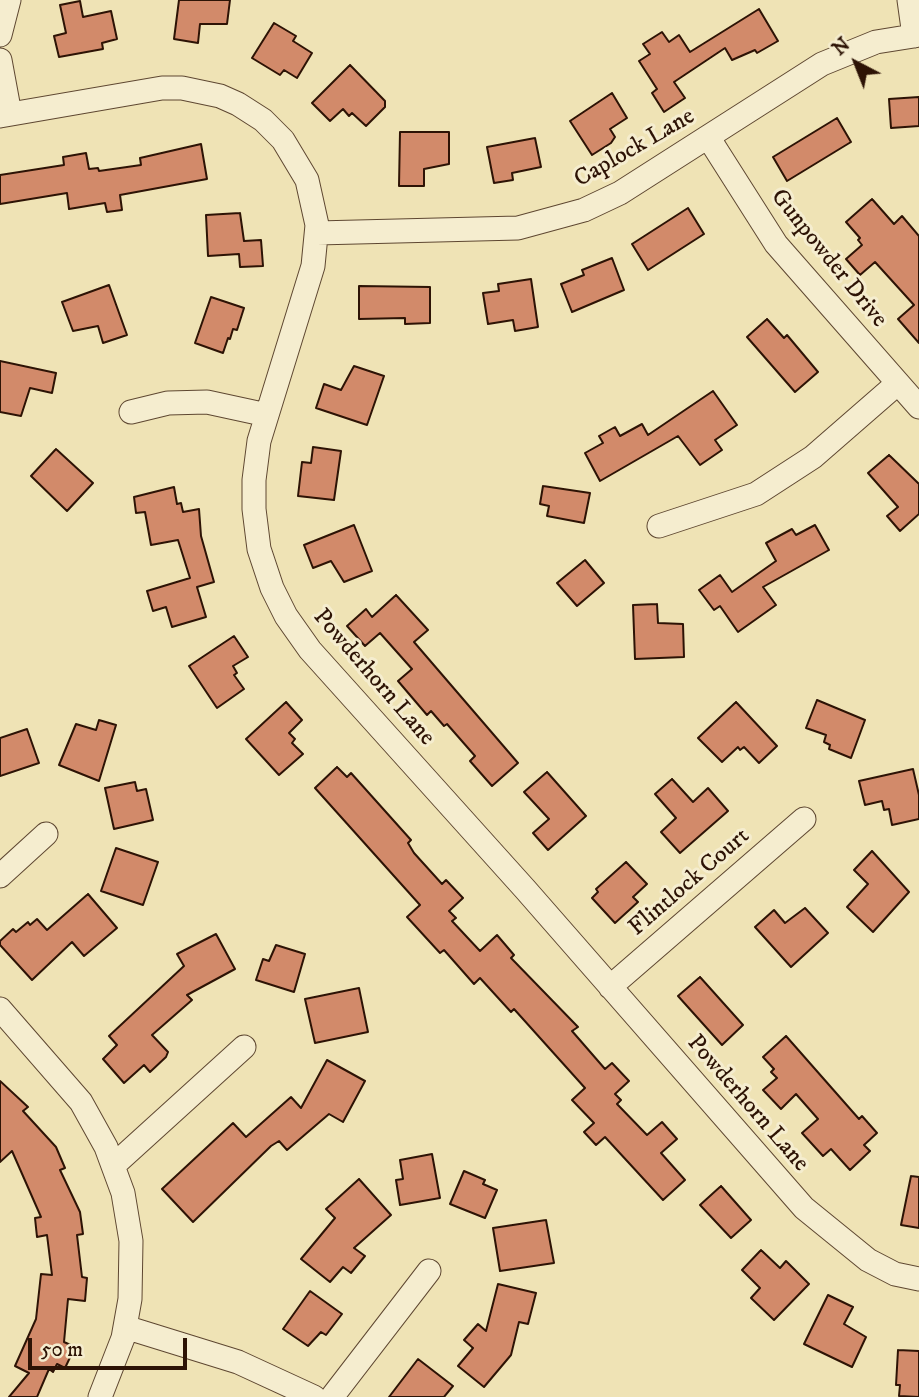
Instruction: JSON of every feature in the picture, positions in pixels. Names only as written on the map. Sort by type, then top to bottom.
[{"type":"street","points":[[0,35],[9,0]]},
{"type":"street","points":[[909,0],[917,35]]},
{"type":"street","name":"Caplock Lane","points":[[317,233],[507,229],[547,222],[620,193],[839,55],[876,42],[917,35]]},
{"type":"street","points":[[0,60],[5,115]]},
{"type":"street","name":"Powderhorn Lane","points":[[5,115],[162,88],[182,88],[229,99],[263,120],[295,156],[310,189],[317,233],[313,266],[267,415],[256,461],[254,519],[269,579],[286,616],[310,650],[804,1208],[868,1260],[895,1273],[919,1279]]},
{"type":"street","name":"Gunpowder Drive","points":[[708,137],[775,244],[919,407]]},
{"type":"street","points":[[659,526],[756,494],[813,457],[898,383]]},
{"type":"street","points":[[131,412],[168,403],[207,402],[267,415]]},
{"type":"street","name":"Flintlock Court","points":[[610,987],[804,819]]},
{"type":"street","points":[[0,876],[46,834]]},
{"type":"street","points":[[0,1009],[81,1102],[114,1165],[131,1241],[130,1299],[125,1328],[100,1397]]},
{"type":"street","points":[[114,1165],[244,1047]]},
{"type":"street","points":[[332,1397],[429,1271]]},
{"type":"street","points":[[125,1328],[238,1362],[314,1397]]},
{"type":"building","points":[[179,0],[230,0],[227,24],[200,24],[198,43],[174,39]]},
{"type":"building","points":[[80,1],[83,17],[111,11],[117,39],[102,43],[103,49],[59,57],[54,36],[66,33],[60,5]]},
{"type":"building","points":[[759,9],[778,41],[757,53],[755,50],[732,60],[725,48],[674,82],[685,98],[664,112],[652,93],[657,89],[639,61],[650,54],[643,44],[662,32],[669,42],[679,35],[690,52]]},
{"type":"building","points":[[274,23],[296,36],[293,41],[312,53],[297,78],[284,70],[280,75],[252,58]]},
{"type":"building","points":[[350,65],[385,101],[385,107],[366,126],[352,113],[349,116],[343,109],[330,121],[312,103]]},
{"type":"building","points":[[612,93],[627,118],[610,129],[615,137],[611,143],[592,155],[570,121]]},
{"type":"building","points":[[919,97],[919,126],[891,128],[889,99]]},
{"type":"building","points":[[837,118],[851,142],[787,181],[773,157]]},
{"type":"building","points":[[400,132],[449,132],[449,164],[424,169],[424,186],[399,186]]},
{"type":"building","points":[[535,138],[541,167],[512,173],[513,180],[494,183],[487,147]]},
{"type":"building","points":[[201,144],[207,179],[120,195],[122,210],[107,212],[105,203],[69,209],[67,193],[0,204],[0,175],[64,165],[63,157],[86,153],[89,169],[98,168],[99,171],[141,165],[140,158]]},
{"type":"building","points":[[872,199],[894,224],[902,216],[919,236],[919,343],[898,319],[914,305],[875,262],[860,275],[846,259],[862,245],[858,240],[860,238],[846,222]]},
{"type":"building","points":[[688,208],[704,234],[648,270],[632,244]]},
{"type":"building","points":[[240,213],[244,241],[261,240],[263,266],[240,267],[239,254],[208,256],[206,215]]},
{"type":"building","points":[[612,258],[624,290],[572,312],[561,284],[584,275],[582,270]]},
{"type":"building","points":[[531,279],[538,327],[515,331],[513,320],[488,324],[483,293],[499,291],[498,284]]},
{"type":"building","points":[[109,285],[127,335],[103,343],[98,326],[73,331],[62,302]]},
{"type":"building","points":[[359,286],[430,287],[430,323],[405,324],[405,318],[359,319]]},
{"type":"building","points":[[211,297],[244,308],[237,330],[233,329],[223,353],[195,343]]},
{"type":"building","points":[[767,319],[784,338],[787,335],[818,372],[795,392],[747,337]]},
{"type":"building","points":[[0,361],[56,373],[52,393],[30,388],[21,416],[0,412]]},
{"type":"building","points":[[354,366],[384,376],[367,425],[316,408],[324,384],[341,390]]},
{"type":"building","points":[[713,391],[737,425],[715,440],[722,450],[700,465],[678,436],[600,481],[585,453],[603,443],[599,436],[615,427],[620,436],[642,424],[648,435]]},
{"type":"building","points":[[313,447],[341,451],[334,500],[298,496],[302,462],[311,463]]},
{"type":"building","points":[[56,449],[93,483],[67,511],[31,476]]},
{"type":"building","points":[[889,455],[919,484],[919,514],[900,531],[887,516],[898,507],[868,473]]},
{"type":"building","points":[[543,486],[590,493],[584,523],[547,516],[549,506],[540,504]]},
{"type":"building","points":[[174,487],[177,504],[181,503],[183,512],[199,509],[201,536],[214,582],[197,587],[206,617],[172,627],[166,607],[153,611],[147,591],[190,578],[178,540],[151,545],[145,512],[136,513],[134,497]]},
{"type":"building","points":[[354,525],[372,571],[344,582],[331,561],[313,568],[304,545]]},
{"type":"building","points":[[815,525],[829,550],[763,587],[776,605],[738,632],[720,606],[714,610],[699,590],[720,575],[732,592],[776,561],[766,543],[792,529],[796,535]]},
{"type":"building","points":[[585,560],[604,583],[577,606],[557,583]]},
{"type":"building","points":[[396,595],[428,630],[414,642],[518,763],[492,786],[470,761],[475,756],[447,724],[444,726],[431,711],[427,715],[398,681],[412,669],[380,633],[365,646],[347,626],[366,609],[372,617]]},
{"type":"building","points":[[657,604],[658,623],[683,624],[684,657],[635,659],[633,605]]},
{"type":"building","points":[[234,636],[248,657],[233,666],[237,673],[234,675],[244,689],[217,708],[189,666]]},
{"type":"building","points":[[817,700],[865,720],[851,758],[829,749],[830,745],[824,742],[826,735],[806,728]]},
{"type":"building","points":[[286,702],[302,720],[289,733],[295,739],[292,743],[303,754],[279,775],[246,739]]},
{"type":"building","points":[[736,702],[777,746],[759,763],[744,747],[740,750],[738,747],[722,762],[698,738]]},
{"type":"building","points":[[99,720],[116,725],[99,781],[59,765],[76,724],[96,730]]},
{"type":"building","points":[[27,729],[39,763],[0,776],[0,738]]},
{"type":"building","points":[[337,767],[347,777],[351,773],[411,840],[408,843],[414,853],[442,884],[446,880],[463,898],[449,911],[456,918],[452,921],[480,951],[497,935],[514,955],[511,958],[578,1027],[572,1031],[605,1069],[612,1063],[629,1081],[615,1094],[621,1100],[617,1104],[647,1135],[662,1122],[677,1139],[661,1153],[685,1180],[663,1200],[605,1137],[596,1145],[584,1132],[594,1123],[572,1100],[585,1088],[514,1009],[511,1012],[480,978],[474,984],[444,950],[440,953],[407,917],[420,905],[315,788]]},
{"type":"building","points":[[913,769],[919,795],[919,819],[892,825],[889,809],[884,810],[882,801],[865,805],[859,781]]},
{"type":"building","points":[[547,772],[586,816],[548,850],[533,833],[549,819],[524,792]]},
{"type":"building","points":[[672,779],[693,802],[708,788],[728,811],[680,853],[661,832],[676,818],[655,794]]},
{"type":"building","points":[[135,782],[137,791],[146,789],[153,820],[114,829],[105,788]]},
{"type":"building","points":[[116,848],[158,862],[143,905],[101,891]]},
{"type":"building","points":[[872,851],[909,892],[873,932],[847,907],[868,884],[854,870]]},
{"type":"building","points":[[626,862],[647,884],[633,897],[638,902],[615,923],[592,898],[598,892],[596,889]]},
{"type":"building","points":[[88,894],[117,928],[84,956],[72,942],[32,980],[0,945],[0,941],[13,929],[16,932],[28,922],[30,925],[37,919],[47,930]]},
{"type":"building","points":[[805,908],[828,933],[791,967],[755,927],[774,910],[785,923]]},
{"type":"building","points":[[216,934],[235,969],[187,995],[192,1000],[152,1035],[168,1052],[166,1057],[150,1072],[144,1065],[124,1083],[103,1059],[117,1045],[109,1036],[184,966],[177,954]]},
{"type":"building","points":[[276,945],[305,954],[294,992],[256,980],[263,959],[269,961]]},
{"type":"building","points":[[700,977],[743,1025],[722,1045],[678,996]]},
{"type":"building","points":[[359,988],[368,1032],[315,1043],[305,999]]},
{"type":"building","points":[[786,1036],[859,1119],[862,1116],[877,1133],[864,1145],[870,1151],[850,1170],[831,1149],[823,1156],[802,1133],[818,1119],[796,1094],[781,1109],[763,1090],[777,1078],[771,1072],[774,1069],[763,1057]]},
{"type":"building","points":[[327,1060],[365,1081],[343,1122],[329,1114],[287,1150],[279,1141],[271,1146],[193,1222],[162,1189],[233,1123],[246,1137],[291,1097],[301,1108]]},
{"type":"building","points":[[0,1081],[28,1107],[23,1111],[56,1147],[65,1168],[60,1170],[80,1212],[83,1234],[77,1235],[82,1277],[87,1278],[85,1301],[68,1299],[64,1342],[75,1347],[65,1368],[57,1364],[53,1372],[49,1369],[37,1397],[9,1397],[29,1373],[15,1366],[36,1319],[41,1274],[52,1275],[47,1235],[37,1237],[35,1218],[41,1217],[12,1151],[0,1162]]},
{"type":"building","points":[[432,1154],[440,1198],[400,1205],[396,1180],[403,1179],[400,1160]]},
{"type":"building","points":[[464,1171],[485,1180],[483,1184],[497,1190],[485,1218],[450,1204]]},
{"type":"building","points":[[911,1176],[919,1177],[919,1228],[901,1225]]},
{"type":"building","points":[[359,1179],[391,1215],[354,1248],[365,1256],[351,1273],[343,1267],[330,1282],[301,1259],[335,1218],[326,1209]]},
{"type":"building","points":[[721,1186],[751,1220],[731,1238],[700,1205]]},
{"type":"building","points":[[546,1220],[554,1263],[500,1271],[493,1228]]},
{"type":"building","points":[[761,1250],[780,1268],[786,1261],[809,1284],[774,1320],[751,1298],[760,1288],[742,1270]]},
{"type":"building","points":[[498,1284],[536,1293],[528,1324],[519,1322],[511,1355],[484,1387],[458,1366],[473,1348],[464,1340],[478,1324],[486,1331]]},
{"type":"building","points":[[310,1291],[342,1314],[326,1335],[321,1332],[308,1346],[283,1329]]},
{"type":"building","points":[[828,1295],[853,1307],[844,1324],[866,1337],[852,1367],[804,1344]]},
{"type":"building","points":[[898,1350],[919,1351],[919,1397],[899,1396],[900,1385],[896,1385]]},
{"type":"building","points":[[418,1359],[453,1386],[444,1397],[389,1397]]}]
